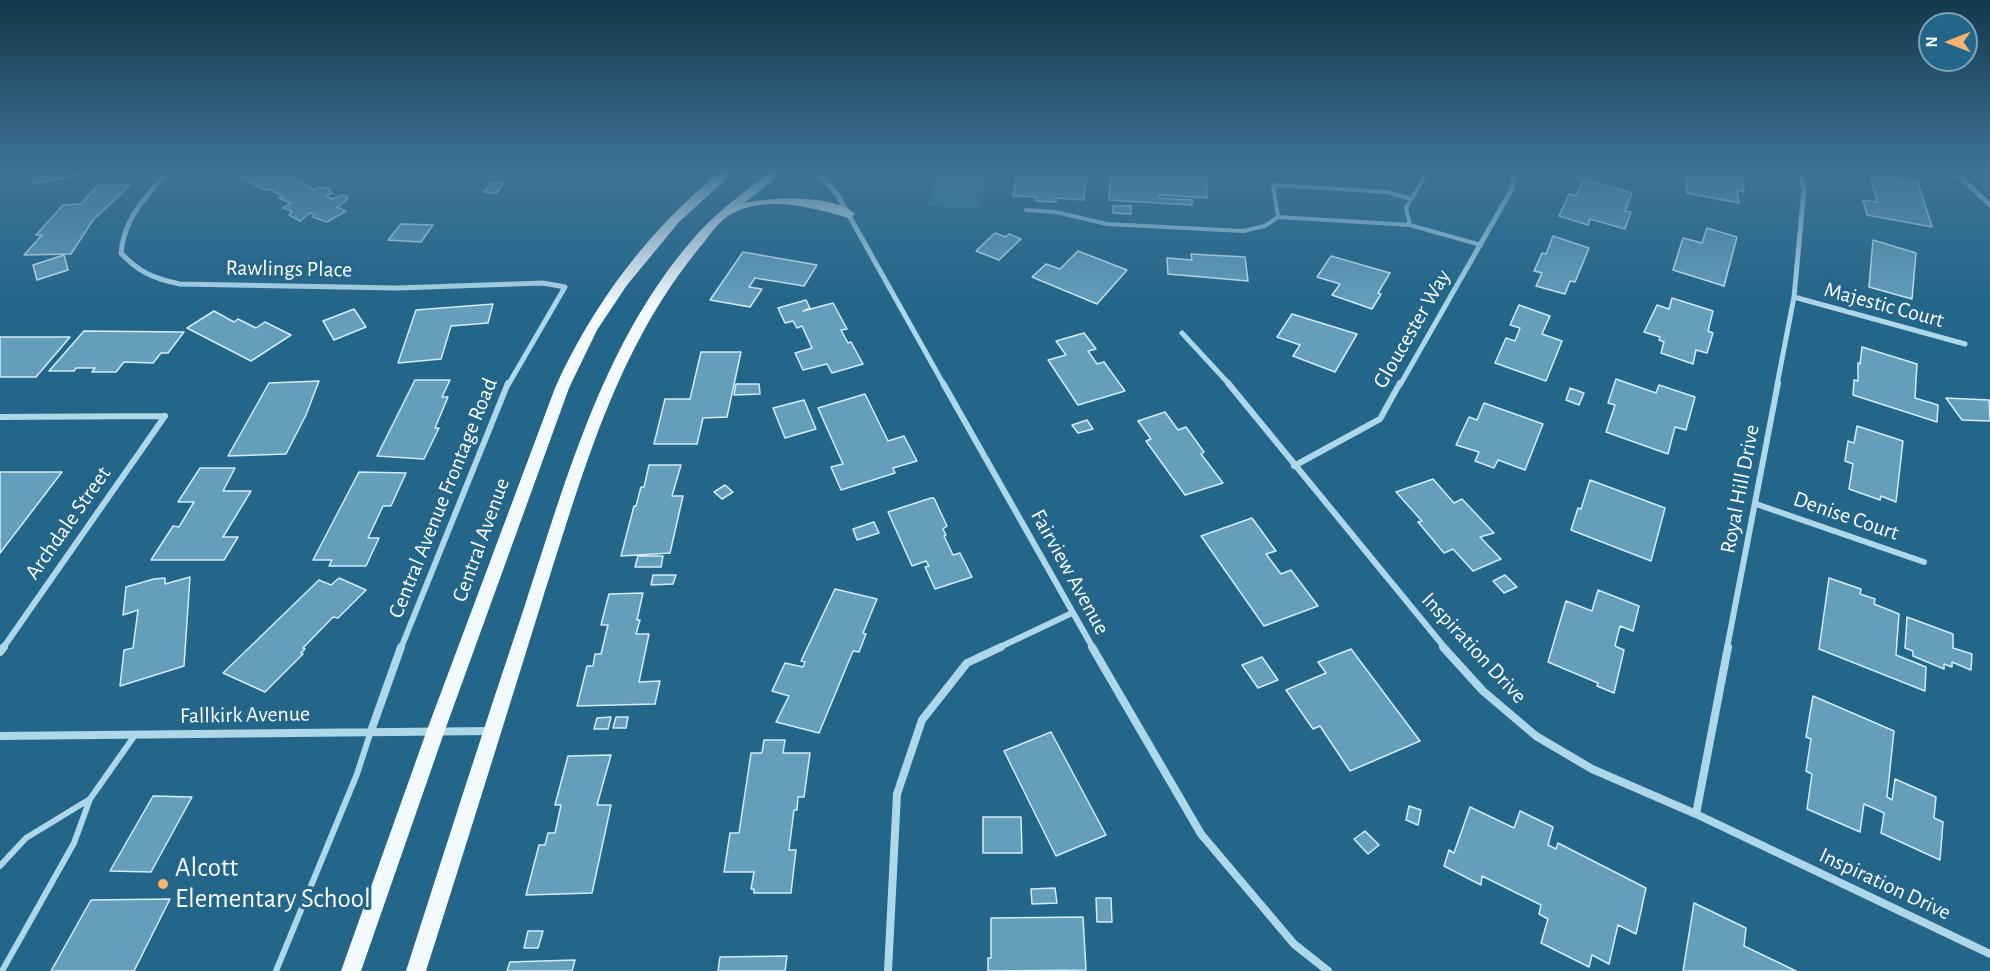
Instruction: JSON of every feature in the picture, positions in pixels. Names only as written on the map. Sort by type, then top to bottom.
[{"type":"main road","name":"Central Avenue","points":[[351,971],[436,730],[562,388],[594,323],[645,255],[682,215]]},
{"type":"main road","points":[[416,971],[491,731],[592,427],[618,361],[674,271],[704,234],[724,215]]},
{"type":"street","name":"Rawlings Place","points":[[131,215],[121,236],[121,253],[135,269],[157,280],[180,284],[397,288],[543,283],[565,287]]},
{"type":"street","name":"Fairview Avenue","points":[[850,215],[1072,613],[1201,834],[1294,944],[1328,971]]},
{"type":"street","name":"Gloucester Way","points":[[1294,466],[1380,419],[1497,215]]},
{"type":"street","name":"Royal Hill Drive","points":[[1696,814],[1794,297],[1802,215]]},
{"type":"street","name":"Central Avenue Frontage Road","points":[[371,731],[387,682],[508,382],[565,287]]},
{"type":"street","name":"Majestic Court","points":[[1794,297],[1965,344]]},
{"type":"street","name":"Inspiration Drive","points":[[1182,333],[1224,378],[1440,643],[1483,691],[1536,736],[1592,769],[1696,814],[1990,954]]},
{"type":"street","name":"Archdale Street","points":[[0,417],[165,416],[0,652]]},
{"type":"street","name":"Denise Court","points":[[1756,504],[1924,562]]},
{"type":"street","points":[[888,971],[897,794],[922,720],[967,663],[1072,613]]},
{"type":"street","name":"Fallkirk Avenue","points":[[0,736],[491,731]]},
{"type":"lane","points":[[1070,215],[1107,224],[1243,231],[1265,226],[1278,217],[1410,225],[1480,245]]},
{"type":"lane","points":[[1408,215],[1410,225]]},
{"type":"lane","points":[[276,971],[357,774],[371,731]]},
{"type":"lane","points":[[2,971],[74,843],[90,799],[135,735]]},
{"type":"lane","points":[[0,867],[26,838],[90,799]]},
{"type":"building","points":[[54,215],[98,215],[71,254],[24,255],[42,235],[36,235]]},
{"type":"building","points":[[290,215],[307,215],[300,221]]},
{"type":"building","points":[[314,215],[339,215],[327,222]]},
{"type":"building","points":[[1630,215],[1625,229],[1590,219],[1588,225],[1559,216]]},
{"type":"building","points":[[1869,215],[1928,215],[1932,227]]},
{"type":"building","points":[[401,224],[433,225],[421,242],[388,240]]},
{"type":"building","points":[[1707,228],[1737,237],[1724,286],[1673,270],[1683,238],[1702,243]]},
{"type":"building","points":[[995,233],[1006,237],[1009,234],[1021,239],[999,260],[976,251]]},
{"type":"building","points":[[1553,236],[1589,248],[1575,282],[1570,281],[1565,294],[1536,286],[1542,273],[1534,271],[1542,253],[1546,254]]},
{"type":"building","points":[[1873,240],[1916,253],[1912,299],[1869,287]]},
{"type":"building","points":[[1078,251],[1127,270],[1097,304],[1032,277],[1046,264],[1060,269]]},
{"type":"building","points":[[743,252],[817,265],[804,286],[755,278],[749,287],[762,289],[750,307],[710,300]]},
{"type":"building","points":[[1191,254],[1245,257],[1248,281],[1168,274],[1167,258],[1192,260]]},
{"type":"building","points":[[64,255],[68,270],[37,280],[33,265]]},
{"type":"building","points":[[1331,256],[1390,273],[1372,309],[1332,295],[1340,284],[1317,277]]},
{"type":"building","points":[[1672,298],[1713,311],[1708,331],[1713,333],[1707,353],[1696,350],[1693,364],[1661,353],[1664,342],[1659,340],[1660,337],[1644,332],[1657,305],[1669,309]]},
{"type":"building","points":[[806,300],[810,308],[803,311],[833,303],[847,329],[841,330],[848,343],[851,342],[863,364],[832,373],[827,364],[803,370],[795,353],[812,348],[802,326],[797,328],[793,321],[785,323],[778,308]]},
{"type":"building","points":[[493,304],[488,323],[451,326],[441,359],[398,363],[416,310]]},
{"type":"building","points":[[1519,305],[1550,316],[1542,334],[1562,341],[1546,381],[1495,363],[1506,338],[1515,341],[1520,328],[1510,325]]},
{"type":"building","points":[[354,309],[366,327],[334,340],[323,321]]},
{"type":"building","points":[[214,311],[234,322],[238,319],[256,328],[265,322],[291,335],[251,361],[187,328]]},
{"type":"building","points":[[1292,314],[1357,334],[1335,372],[1293,356],[1300,345],[1277,337]]},
{"type":"building","points":[[84,331],[184,332],[168,353],[161,353],[153,363],[124,362],[116,372],[92,372],[95,368],[49,371]]},
{"type":"building","points":[[1084,333],[1096,349],[1088,351],[1097,364],[1104,362],[1125,391],[1078,405],[1048,360],[1066,355],[1056,341]]},
{"type":"building","points":[[0,337],[70,337],[36,377],[0,377]]},
{"type":"building","points":[[1862,347],[1917,364],[1915,398],[1938,405],[1937,422],[1853,395],[1854,380],[1858,381],[1858,363],[1860,364]]},
{"type":"building","points":[[701,352],[741,352],[727,417],[703,418],[697,444],[654,444],[665,399],[690,399]]},
{"type":"building","points":[[1616,379],[1656,393],[1659,385],[1695,397],[1686,430],[1675,427],[1668,454],[1606,432],[1615,405],[1608,403]]},
{"type":"building","points":[[415,380],[450,380],[442,397],[448,397],[435,428],[439,428],[424,459],[377,456]]},
{"type":"building","points":[[319,381],[306,415],[286,454],[228,456],[269,383]]},
{"type":"building","points":[[736,384],[759,384],[760,394],[734,395]]},
{"type":"building","points":[[1570,388],[1584,393],[1579,405],[1566,400]]},
{"type":"building","points":[[865,394],[888,441],[904,436],[917,461],[893,468],[895,473],[841,490],[831,467],[843,464],[818,408]]},
{"type":"building","points":[[1946,398],[1989,400],[1990,421],[1962,420]]},
{"type":"building","points":[[804,400],[816,429],[785,438],[773,408]]},
{"type":"building","points":[[1484,403],[1543,424],[1525,470],[1498,460],[1494,468],[1475,461],[1479,452],[1456,445],[1469,417],[1477,420]]},
{"type":"building","points":[[1165,412],[1178,430],[1186,427],[1204,452],[1201,454],[1223,483],[1185,495],[1146,441],[1151,439],[1138,421]]},
{"type":"building","points":[[1087,420],[1093,429],[1078,433],[1072,425]]},
{"type":"building","points":[[1857,426],[1903,441],[1896,502],[1881,496],[1880,500],[1849,489],[1853,464],[1845,461],[1848,441],[1854,443]]},
{"type":"building","points":[[649,465],[681,465],[672,496],[683,496],[670,553],[621,556],[634,506],[636,506],[641,487],[644,487]]},
{"type":"building","points":[[200,468],[235,468],[223,491],[251,491],[223,537],[238,537],[224,560],[151,560],[173,526],[179,527],[194,502],[178,502]]},
{"type":"building","points":[[0,472],[62,472],[0,553]]},
{"type":"building","points":[[359,472],[406,473],[391,506],[383,506],[368,538],[379,538],[366,566],[329,566],[332,560],[313,560]]},
{"type":"building","points":[[1433,479],[1454,503],[1462,499],[1494,533],[1480,537],[1501,559],[1473,571],[1453,549],[1444,553],[1418,522],[1422,521],[1396,492]]},
{"type":"building","points":[[1590,480],[1665,508],[1651,561],[1571,530],[1578,508],[1581,509]]},
{"type":"building","points":[[725,485],[733,492],[722,499],[714,492]]},
{"type":"building","points":[[934,498],[947,526],[943,529],[946,535],[944,536],[953,555],[960,553],[972,577],[935,589],[925,567],[929,566],[926,561],[912,566],[888,512]]},
{"type":"building","points":[[1252,518],[1276,551],[1266,554],[1281,574],[1291,570],[1318,606],[1264,626],[1201,536]]},
{"type":"building","points":[[874,522],[879,533],[857,540],[853,529]]},
{"type":"building","points":[[638,556],[663,556],[661,567],[635,567]]},
{"type":"building","points":[[653,575],[676,575],[673,584],[651,585]]},
{"type":"building","points":[[1505,575],[1517,587],[1504,593],[1493,581]]},
{"type":"building","points":[[190,577],[184,666],[120,686],[124,650],[133,648],[138,610],[123,615],[126,587],[154,579],[165,578],[165,584]]},
{"type":"building","points":[[339,578],[366,590],[338,618],[333,617],[303,648],[305,649],[301,653],[303,654],[265,692],[223,673],[319,580],[331,585]]},
{"type":"building","points":[[1829,578],[1861,589],[1860,594],[1875,599],[1874,604],[1899,614],[1896,655],[1926,667],[1925,691],[1819,649]]},
{"type":"building","points":[[835,589],[877,599],[863,633],[866,634],[859,652],[853,651],[819,733],[776,722],[789,696],[772,691],[785,663],[803,667],[805,662],[801,661]]},
{"type":"building","points":[[1598,590],[1639,606],[1633,631],[1620,626],[1615,646],[1624,650],[1614,693],[1597,686],[1598,683],[1548,662],[1566,601],[1592,611]]},
{"type":"building","points":[[643,593],[636,634],[649,634],[639,682],[660,681],[655,704],[577,706],[587,666],[593,666],[595,654],[601,654],[608,625],[601,625],[609,594]]},
{"type":"building","points":[[1907,617],[1953,634],[1953,648],[1972,654],[1971,670],[1952,662],[1952,667],[1944,664],[1944,669],[1913,656],[1913,651],[1905,648]]},
{"type":"building","points":[[1351,649],[1420,741],[1350,771],[1320,726],[1313,729],[1286,690],[1326,673],[1318,662]]},
{"type":"building","points":[[1262,657],[1278,680],[1258,688],[1242,665]]},
{"type":"building","points":[[1813,696],[1894,731],[1887,797],[1892,800],[1895,779],[1936,797],[1934,818],[1943,822],[1940,860],[1881,833],[1884,813],[1864,804],[1860,832],[1807,809],[1812,774],[1806,771],[1811,739],[1806,737]]},
{"type":"building","points":[[611,717],[608,729],[594,729],[597,718]]},
{"type":"building","points":[[616,717],[628,717],[626,728],[613,728]]},
{"type":"building","points":[[1051,732],[1106,835],[1056,856],[1004,751]]},
{"type":"building","points":[[764,740],[785,740],[783,753],[810,753],[804,797],[798,797],[797,810],[794,810],[789,850],[796,850],[791,893],[754,893],[754,889],[751,889],[754,872],[724,872],[730,833],[739,833],[751,753],[762,753]]},
{"type":"building","points":[[611,755],[597,805],[611,805],[592,893],[526,895],[539,845],[545,845],[548,833],[555,833],[561,805],[555,805],[568,756]]},
{"type":"building","name":"Alcott Elementary School","points":[[153,796],[192,797],[151,872],[110,871]]},
{"type":"building","points":[[1409,806],[1421,810],[1418,825],[1406,820]]},
{"type":"building","points":[[1470,807],[1514,828],[1520,811],[1553,827],[1548,845],[1556,849],[1558,843],[1646,888],[1636,934],[1618,925],[1609,964],[1592,955],[1589,967],[1541,943],[1548,919],[1539,914],[1541,905],[1482,876],[1481,885],[1444,866],[1449,850],[1454,853]]},
{"type":"building","points":[[983,817],[1021,817],[1022,853],[983,853]]},
{"type":"building","points":[[1365,831],[1379,845],[1368,854],[1354,839]]},
{"type":"building","points":[[1055,888],[1057,903],[1032,904],[1031,889]]},
{"type":"building","points":[[1096,898],[1111,898],[1112,922],[1097,922]]},
{"type":"building","points":[[170,899],[134,971],[51,971],[91,900]]},
{"type":"building","points":[[1694,903],[1746,928],[1744,946],[1796,971],[1683,971]]},
{"type":"building","points":[[1083,917],[1086,970],[988,971],[988,958],[991,958],[991,918]]},
{"type":"building","points":[[528,931],[543,931],[538,948],[524,948]]},
{"type":"building","points":[[787,956],[785,971],[718,971],[720,957]]},
{"type":"building","points":[[575,960],[572,971],[507,971],[510,962]]},
{"type":"place","name":"Alcott Elementary School","points":[[163,884]]}]
